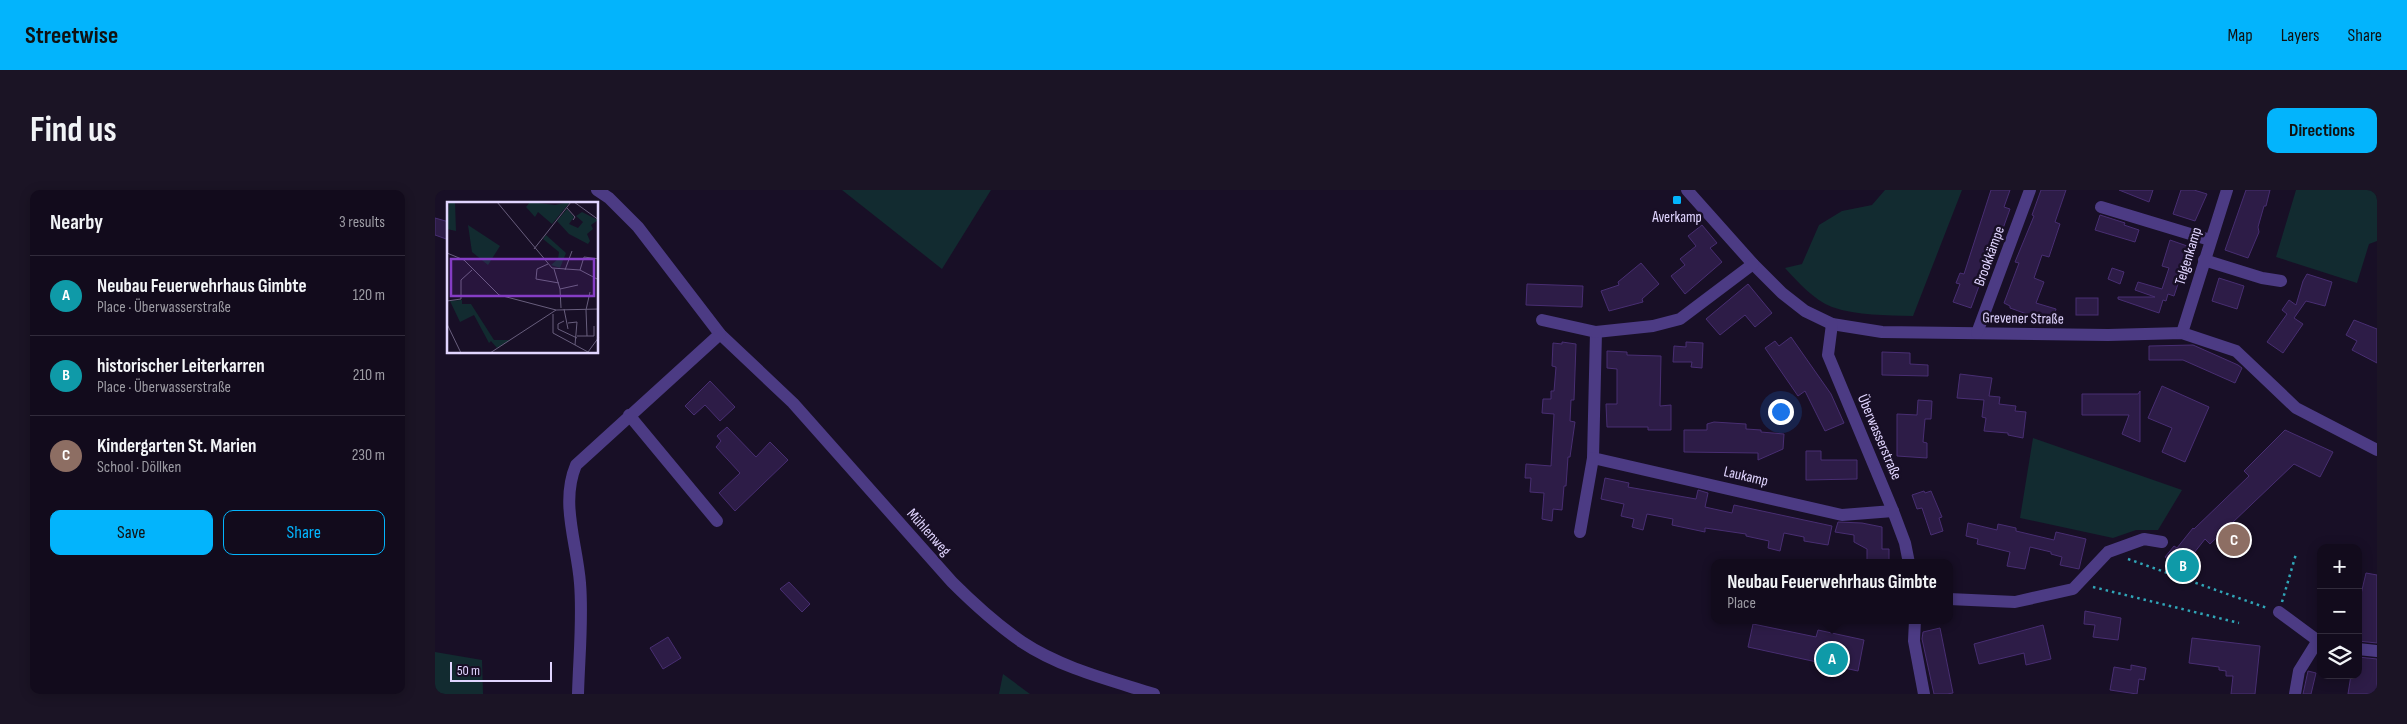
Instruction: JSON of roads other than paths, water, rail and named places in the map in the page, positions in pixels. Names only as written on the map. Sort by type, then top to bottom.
[{"type":"street","name":"Mühlenweg","points":[[597,190],[609,198],[638,227],[721,334],[793,403],[979,610],[1023,643],[1047,655],[1084,671],[1154,694]]},
{"type":"street","name":"Grevener Straße","points":[[1687,190],[1753,264],[1805,311],[1832,324],[1882,332],[2108,335],[2182,333],[2236,351],[2296,408],[2377,450]]},
{"type":"street","name":"Brookkämpe","points":[[1977,333],[2031,190]]},
{"type":"street","name":"Telgenkamp","points":[[2182,333],[2227,190]]},
{"type":"street","points":[[2101,207],[2210,240]]},
{"type":"street","points":[[2204,260],[2262,278],[2281,280]]},
{"type":"street","points":[[1542,320],[1596,332],[1653,326],[1680,319],[1753,264]]},
{"type":"street","name":"Überwasserstraße","points":[[1832,324],[1828,354],[1893,511],[1905,543],[1908,559]]},
{"type":"street","points":[[1580,532],[1593,458],[1596,332]]},
{"type":"street","points":[[578,694],[580,583],[568,497],[570,479],[576,466],[629,415],[721,334]]},
{"type":"street","points":[[629,415],[717,521]]},
{"type":"street","name":"Laukamp","points":[[1593,458],[1842,515],[1893,511]]},
{"type":"street","points":[[1953,599],[2015,602],[2073,589],[2108,552],[2144,539],[2162,542]]},
{"type":"street","points":[[2279,612],[2300,626],[2317,641]]},
{"type":"street","points":[[1915,624],[1914,641],[1924,694]]},
{"type":"street","points":[[2295,694],[2299,671],[2317,646]]},
{"type":"street","points":[[2362,649],[2377,651]]},
{"type":"place","name":"Averkamp","points":[[1677,200]]},
{"type":"place","name":"Kindergarten St. Marien","points":[[2234,540]]},
{"type":"place","name":"historischer Leiterkarren","points":[[2183,566]]},
{"type":"place","name":"Neubau Feuerwehrhaus Gimbte","points":[[1832,659]]}]
